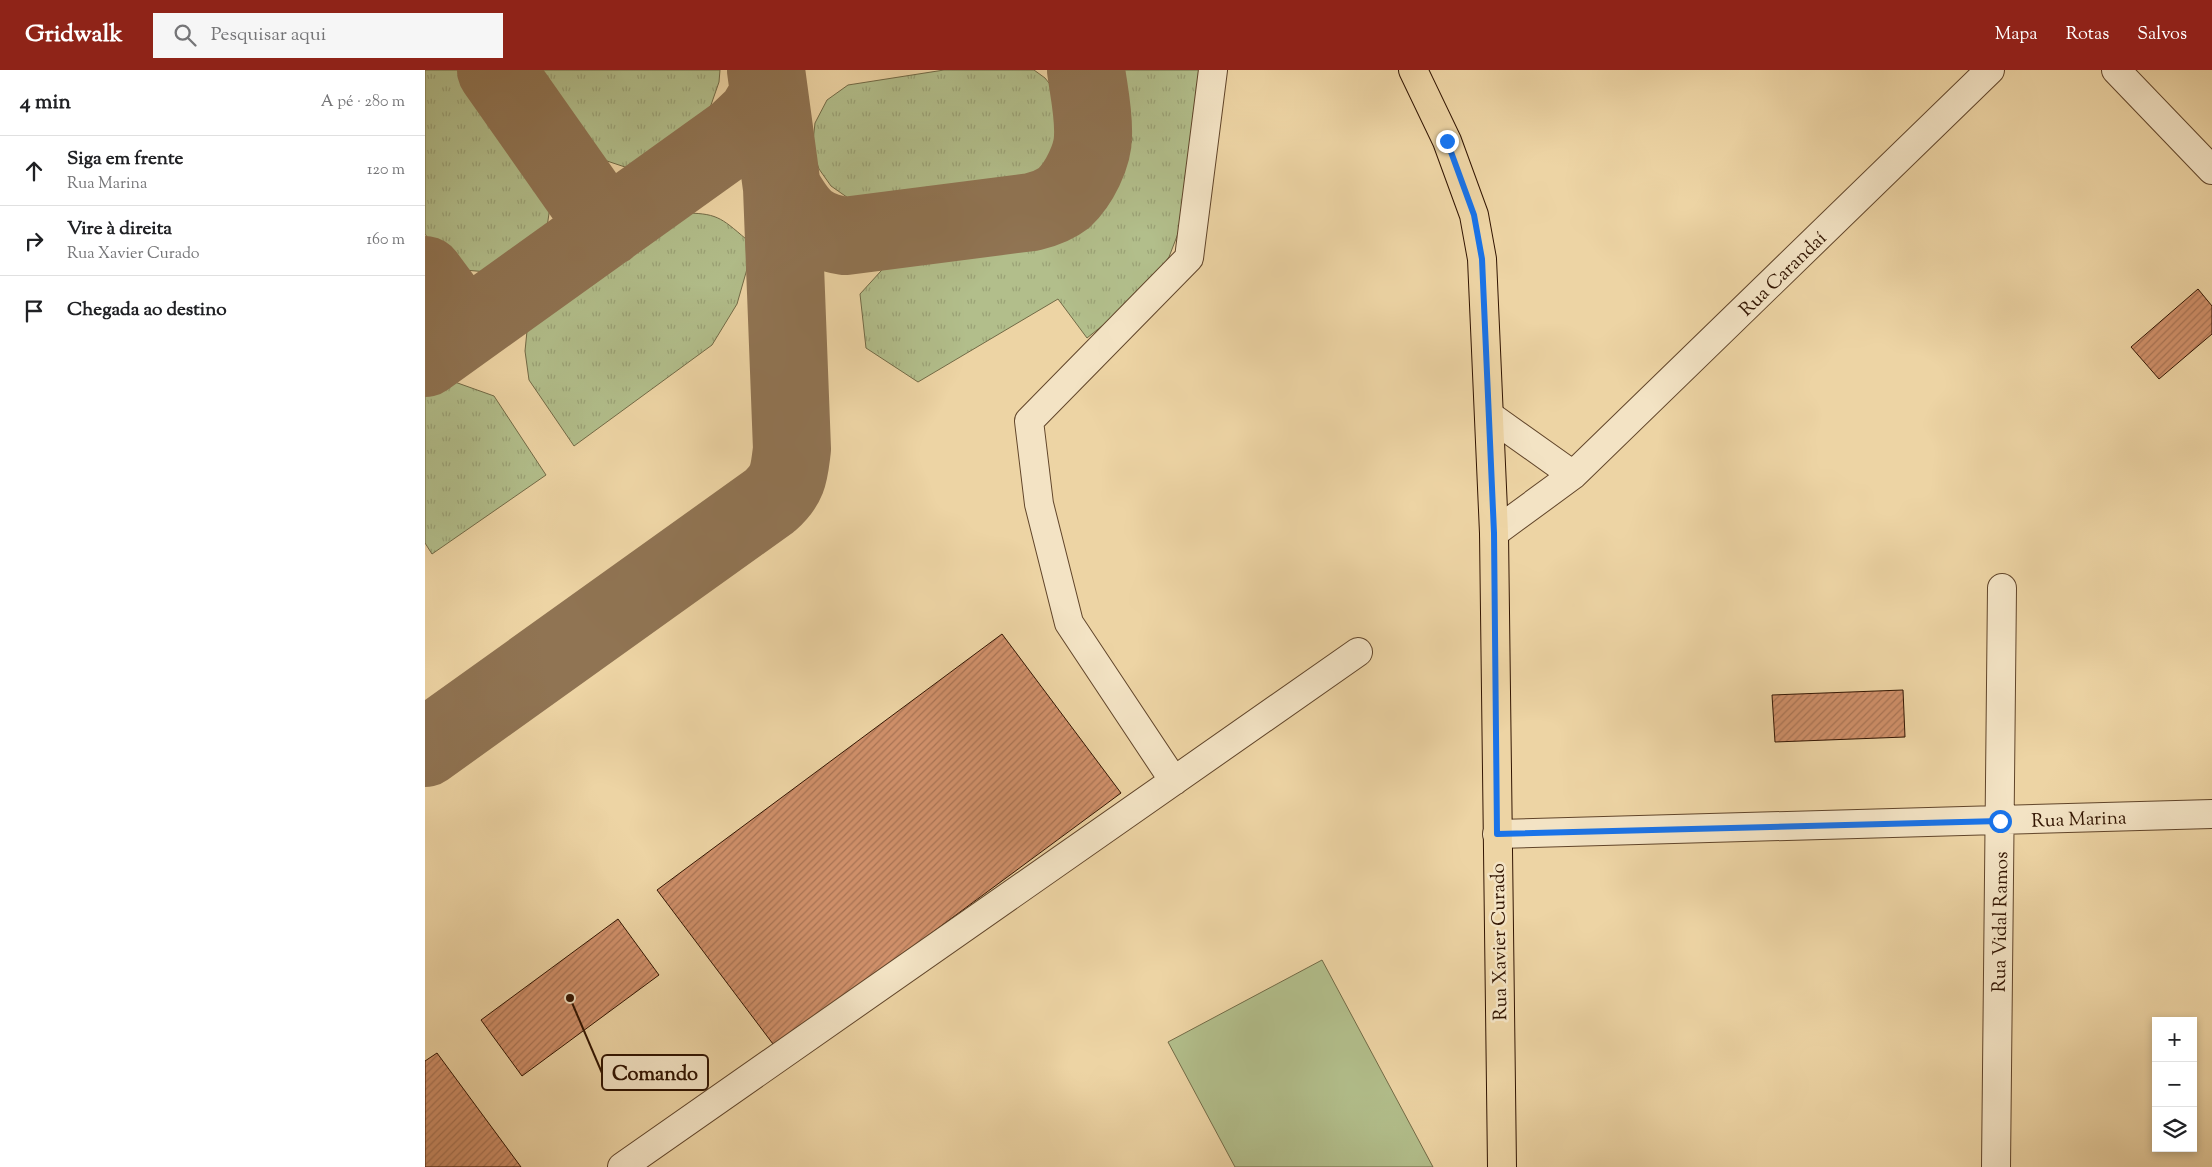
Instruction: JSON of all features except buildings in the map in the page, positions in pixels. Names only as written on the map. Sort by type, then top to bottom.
[{"type":"main road","name":"Rua Xavier Curado","points":[[1413,70],[1447,141],[1474,215],[1482,259],[1494,533],[1501,1167]]},
{"type":"street","points":[[1174,782],[1069,623],[1039,504],[1029,421],[1189,258],[1213,70]]},
{"type":"street","name":"Rua Carandaí","points":[[1494,533],[1573,475],[1991,70]]},
{"type":"street","points":[[2117,70],[2212,170]]},
{"type":"street","points":[[1490,416],[1573,475]]},
{"type":"street","name":"Rua Vidal Ramos","points":[[1996,1167],[2002,588]]},
{"type":"street","points":[[621,1167],[1358,652]]},
{"type":"street","name":"Rua Marina","points":[[1497,834],[2212,814]]},
{"type":"green space","points":[[425,70],[464,70],[544,181],[550,207],[547,227],[525,256],[507,266],[488,272],[464,270],[438,253],[425,234]]},
{"type":"green space","points":[[532,70],[720,70],[719,82],[711,105],[693,132],[671,156],[655,166],[631,169],[607,161],[589,148]]},
{"type":"green space","points":[[944,70],[1034,70],[1045,78],[1057,93],[1065,114],[1067,133],[1056,161],[1048,172],[1020,187],[879,206],[851,200],[831,186],[819,169],[812,150],[815,123],[827,100],[848,85]]},
{"type":"green space","points":[[1124,70],[1212,70],[1184,218],[1169,257],[1143,293],[1087,338],[1058,299],[918,382],[866,348],[860,294],[891,260],[1059,240],[1110,198],[1132,140]]},
{"type":"green space","points":[[681,213],[711,215],[723,221],[746,239],[747,269],[737,304],[712,345],[574,446],[529,380],[525,351],[527,331],[537,315]]},
{"type":"green space","points":[[452,381],[494,396],[546,475],[432,554],[425,543],[425,387]]},
{"type":"green space","points":[[1322,960],[1433,1167],[1235,1167],[1168,1042]]},
{"type":"taxiway","points":[[496,70],[607,228]]},
{"type":"taxiway","points":[[425,748],[770,501],[785,483],[789,472],[792,449],[782,188],[766,70]]},
{"type":"taxiway","points":[[782,188],[794,208],[807,221],[823,230],[845,236],[1032,212],[1053,205],[1070,192],[1084,169],[1091,152],[1093,120],[1086,70]]},
{"type":"taxiway","points":[[425,358],[736,135],[756,116],[769,94]]},
{"type":"taxiway","points":[[425,275],[465,329]]},
{"type":"place","name":"Comando","points":[[570,998]]},
{"type":"route","points":[[1447,141],[1474,215],[1482,259],[1494,533],[1497,834],[2000,821]]}]
